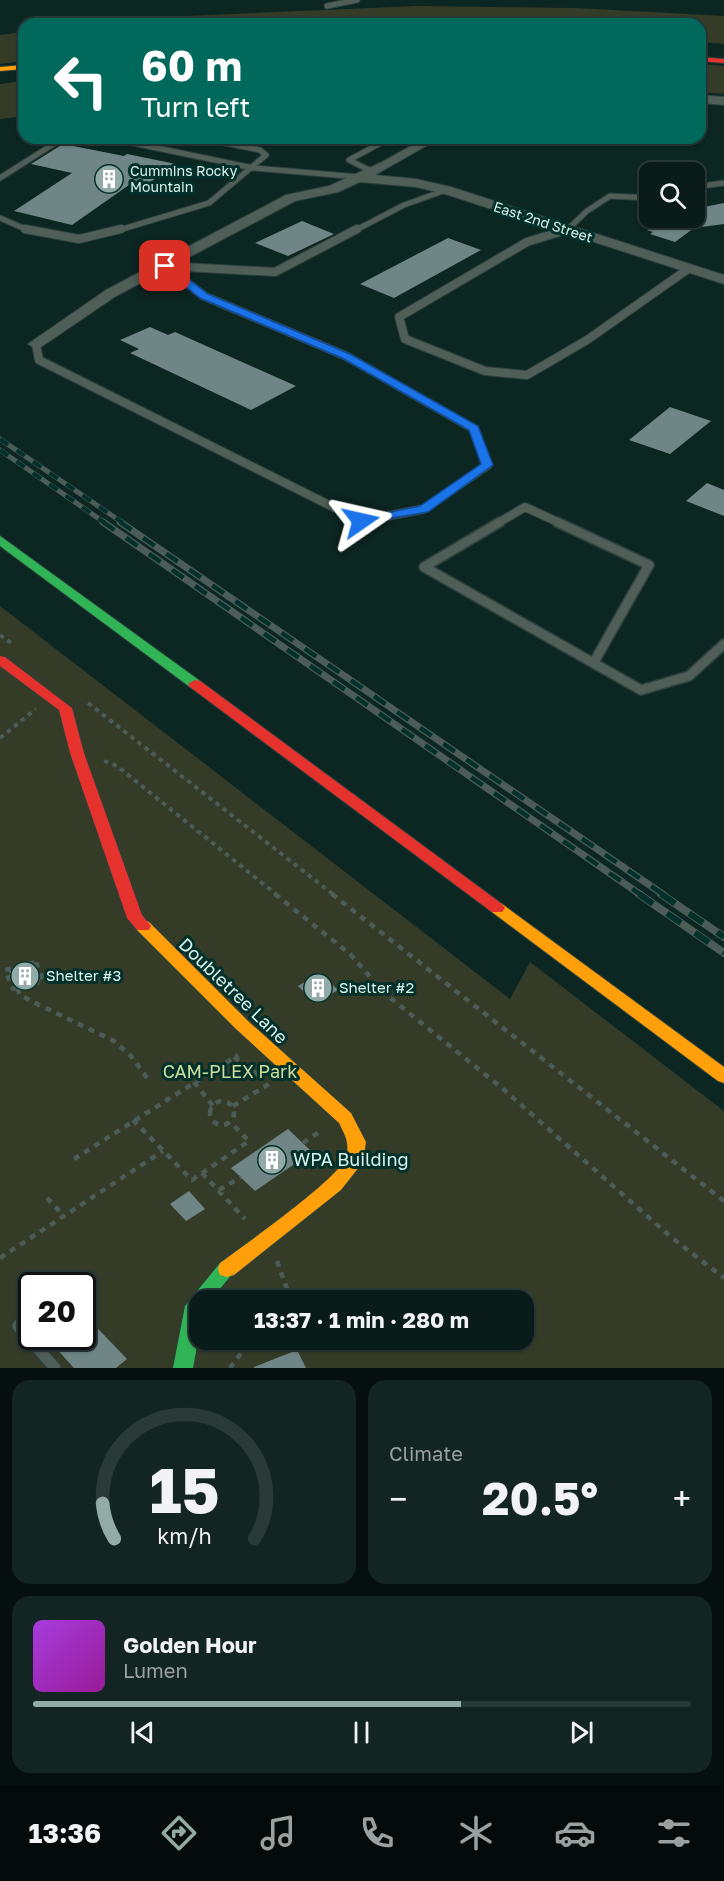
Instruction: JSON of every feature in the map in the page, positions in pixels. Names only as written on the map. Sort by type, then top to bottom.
[{"type":"main road","points":[[706,48],[724,49]]},
{"type":"main road","points":[[706,60],[724,61]]},
{"type":"main road","points":[[0,69],[18,68]]},
{"type":"main road","points":[[0,78],[18,76]]},
{"type":"main road","points":[[0,540],[724,1076]]},
{"type":"main road","name":"Doubletree Lane","points":[[0,660],[65,708],[77,753],[135,918],[260,1042],[345,1118],[357,1142],[354,1162],[335,1185],[231,1265],[210,1285],[194,1306],[183,1368]]},
{"type":"street","points":[[706,100],[724,101]]},
{"type":"street","points":[[36,344],[111,293],[291,198],[333,189],[422,144]]},
{"type":"street","name":"East 2nd Street","points":[[365,174],[446,190],[724,280]]},
{"type":"lane","points":[[327,6],[357,0]]},
{"type":"lane","points":[[0,178],[54,144]]},
{"type":"lane","points":[[138,144],[254,168],[365,174]]},
{"type":"lane","points":[[0,218],[15,226],[72,240],[88,239],[209,203],[254,168],[266,153],[226,144]]},
{"type":"lane","points":[[365,174],[349,160],[379,144]]},
{"type":"lane","points":[[705,186],[724,183]]},
{"type":"lane","points":[[165,266],[275,272],[404,205],[446,190]]},
{"type":"lane","points":[[639,197],[610,196],[587,211],[568,230],[527,242],[399,317],[405,339],[485,371],[528,375],[587,340],[688,268]]},
{"type":"lane","points":[[36,344],[39,360],[361,521],[424,509],[488,465],[474,429],[346,356],[204,296],[165,266]]},
{"type":"lane","points":[[594,662],[649,565],[525,507],[424,567],[640,690],[689,676],[724,644]]},
{"type":"lane","points":[[39,1350],[55,1368]]},
{"type":"path","points":[[0,635],[19,649]]},
{"type":"path","points":[[0,738],[51,697]]},
{"type":"path","points":[[85,701],[724,1201]]},
{"type":"path","points":[[77,753],[117,766],[342,947],[383,992],[501,1088],[671,1237],[724,1278]]},
{"type":"path","points":[[36,962],[43,981],[18,988],[13,989],[5,970],[36,962]]},
{"type":"path","points":[[18,988],[19,994],[42,1008],[109,1038],[124,1048],[150,1082]]},
{"type":"path","points":[[74,1159],[260,1042]]},
{"type":"path","points":[[234,1058],[278,1092]]},
{"type":"path","points":[[194,1082],[213,1106]]},
{"type":"path","points":[[233,1106],[269,1084]]},
{"type":"path","points":[[225,1103],[233,1106],[236,1113],[230,1122],[221,1124],[210,1119],[209,1112],[213,1106],[225,1103]]},
{"type":"path","points":[[133,1120],[192,1180],[249,1142],[230,1122]]},
{"type":"path","points":[[303,1143],[320,1132],[311,1124]]},
{"type":"path","points":[[0,1258],[163,1151]]},
{"type":"path","points":[[201,1173],[250,1225]]},
{"type":"path","points":[[219,1190],[241,1177]]},
{"type":"path","points":[[47,1198],[63,1215]]},
{"type":"path","points":[[273,1251],[287,1290]]},
{"type":"path","points":[[230,1368],[245,1350]]},
{"type":"green space","points":[[416,6],[577,8],[724,16],[724,44],[706,42],[706,18],[155,18]]},
{"type":"green space","points":[[18,33],[18,62],[0,64],[0,35]]},
{"type":"green space","points":[[706,64],[724,66],[724,94],[706,92]]},
{"type":"green space","points":[[18,82],[18,117],[0,119],[0,84]]},
{"type":"green space","name":"CAM-PLEX Park","points":[[0,606],[510,999],[530,962],[724,1111],[724,1368],[0,1368]]},
{"type":"building","name":"Cummins Rocky Mountain","points":[[63,144],[176,164],[142,188],[129,185],[72,225],[14,211],[72,173],[31,164]]},
{"type":"building","points":[[724,203],[724,224],[705,227],[705,207]]},
{"type":"building","points":[[302,221],[334,234],[288,256],[255,243]]},
{"type":"building","points":[[650,228],[694,228],[675,242],[650,234],[653,232],[647,230]]},
{"type":"building","points":[[448,238],[481,250],[394,298],[360,284]]},
{"type":"building","points":[[150,327],[168,335],[175,332],[296,386],[251,410],[130,353],[139,349],[120,340]]},
{"type":"building","points":[[670,407],[711,421],[670,454],[629,440]]},
{"type":"building","points":[[707,483],[724,490],[724,516],[686,501]]},
{"type":"building","name":"Shelter #3","points":[[34,964],[40,981],[15,987],[9,971]]},
{"type":"building","name":"Shelter #2","points":[[320,973],[338,990],[316,1003],[298,986]]},
{"type":"building","name":"WPA Building","points":[[288,1129],[312,1152],[255,1191],[231,1168]]},
{"type":"building","points":[[189,1191],[205,1209],[186,1221],[170,1204]]},
{"type":"building","points":[[96,1327],[127,1359],[116,1368],[74,1368],[58,1350],[96,1350]]},
{"type":"building","points":[[297,1350],[306,1368],[254,1368]]},
{"type":"railway","points":[[0,439],[123,523]]},
{"type":"railway","points":[[0,450],[105,523]]},
{"type":"railway","points":[[103,522],[641,895]]},
{"type":"railway","points":[[120,522],[664,895]]},
{"type":"railway","points":[[639,894],[724,953]]},
{"type":"railway","points":[[661,894],[724,937]]},
{"type":"traffic: fast","points":[[0,540],[195,684]]},
{"type":"traffic: fast","points":[[183,1368],[194,1306],[227,1269]]},
{"type":"traffic: slow","points":[[0,69],[18,68]]},
{"type":"traffic: slow","points":[[497,908],[724,1076]]},
{"type":"traffic: slow","points":[[143,926],[242,1025],[345,1118],[357,1142],[354,1162],[335,1185],[227,1269]]},
{"type":"traffic: jam","points":[[706,60],[724,61]]},
{"type":"traffic: jam","points":[[0,660],[65,708],[77,753],[135,918],[143,926]]},
{"type":"traffic: jam","points":[[195,684],[497,908]]},
{"type":"place","name":"Cummins Rocky Mountain","points":[[109,179]]},
{"type":"place","name":"Shelter #3","points":[[25,976]]},
{"type":"place","name":"Shelter #2","points":[[318,988]]},
{"type":"place","name":"WPA Building","points":[[272,1160]]},
{"type":"route","points":[[165,266],[204,296],[346,356],[474,429],[488,465],[424,509],[361,521]]}]
